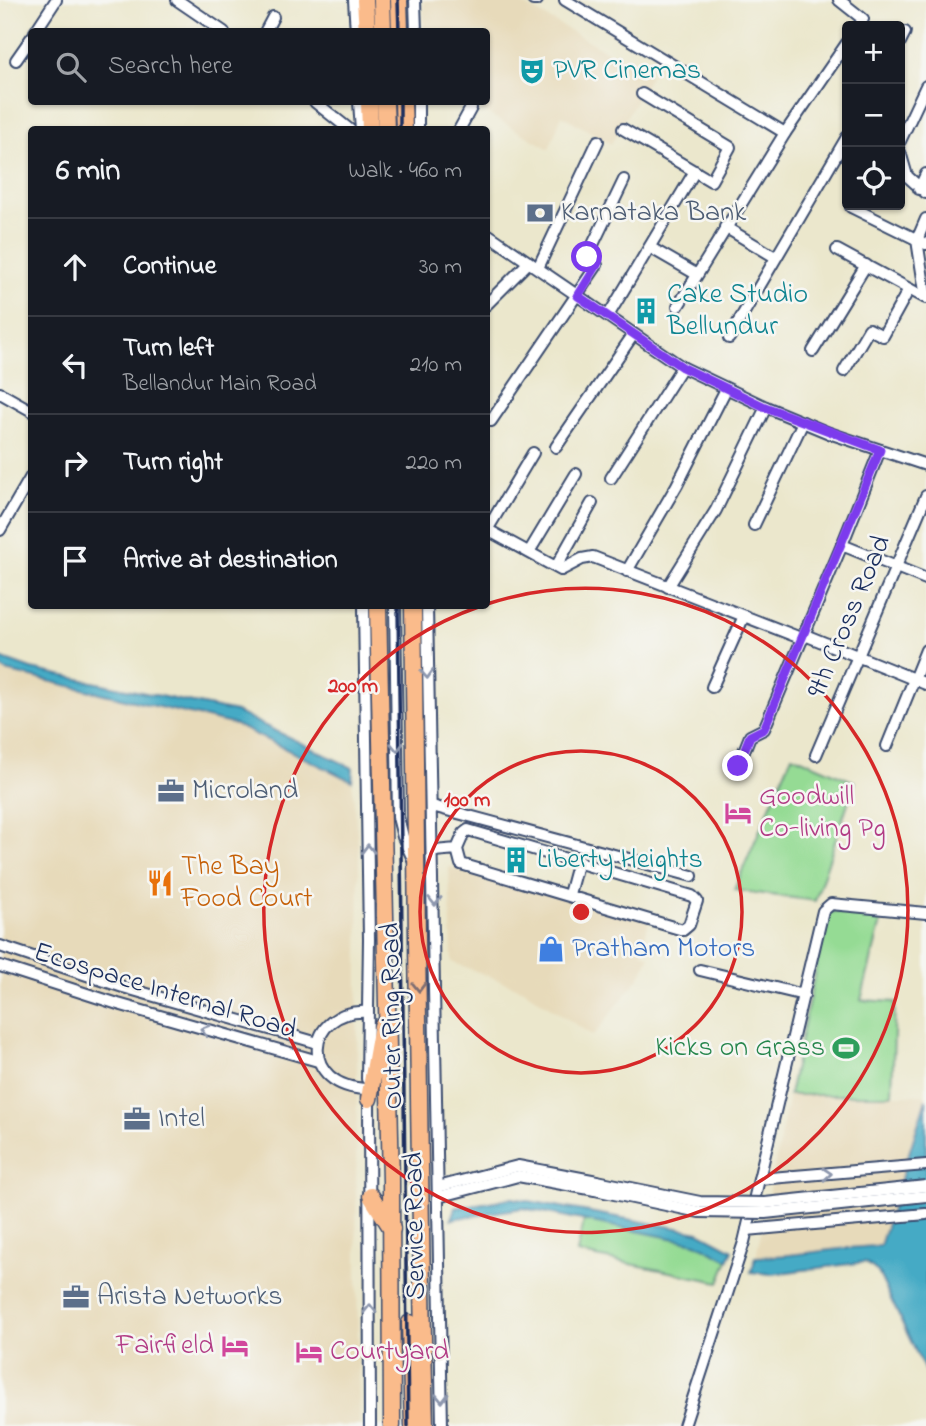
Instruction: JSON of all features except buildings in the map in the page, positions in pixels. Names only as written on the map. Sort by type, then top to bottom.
[{"type":"highway","points":[[365,0],[367,28]]},
{"type":"highway","points":[[382,0],[383,28]]},
{"type":"highway","points":[[400,0],[400,28]]},
{"type":"highway","points":[[369,105],[370,126]]},
{"type":"highway","points":[[385,105],[386,126]]},
{"type":"highway","points":[[403,105],[404,126]]},
{"type":"highway","name":"Outer Ring Road","points":[[378,609],[377,939],[387,1012],[392,1229],[392,1426]]},
{"type":"highway","name":"Outer Ring Road","points":[[413,609],[417,867],[428,1068],[419,1247],[425,1426]]},
{"type":"highway","points":[[369,1094],[375,1079],[378,1038],[387,1012]]},
{"type":"highway","points":[[371,1196],[392,1229]]},
{"type":"highway","points":[[413,1426],[409,1287],[419,1247]]},
{"type":"street","points":[[38,28],[56,0]]},
{"type":"street","points":[[177,0],[196,5],[220,28]]},
{"type":"street","points":[[354,0],[356,28]]},
{"type":"street","points":[[415,0],[416,28]]},
{"type":"street","points":[[565,0],[785,133]]},
{"type":"street","points":[[839,0],[863,19],[862,21]]},
{"type":"street","points":[[267,28],[273,17]]},
{"type":"street","points":[[16,60],[28,43]]},
{"type":"street","points":[[678,306],[785,133],[842,50]]},
{"type":"street","points":[[905,130],[926,86]]},
{"type":"street","points":[[623,129],[711,181],[730,148],[642,94]]},
{"type":"street","points":[[319,105],[345,126]]},
{"type":"street","points":[[359,105],[361,126]]},
{"type":"street","points":[[418,105],[418,126]]},
{"type":"street","points":[[461,126],[471,108]]},
{"type":"street","points":[[490,302],[534,265],[598,141]]},
{"type":"street","points":[[729,338],[842,145]]},
{"type":"street","points":[[905,169],[907,176],[923,191]]},
{"type":"street","points":[[608,316],[695,171]]},
{"type":"street","points":[[923,191],[926,174]]},
{"type":"street","points":[[491,421],[597,265],[587,257],[624,180]]},
{"type":"street","points":[[857,210],[921,242]]},
{"type":"street","points":[[925,298],[921,242],[926,219]]},
{"type":"street","points":[[725,227],[775,257]]},
{"type":"street","points":[[490,236],[682,367],[765,407],[926,466]]},
{"type":"street","points":[[651,248],[696,274]]},
{"type":"street","points":[[837,250],[925,298]]},
{"type":"street","points":[[813,351],[866,265]]},
{"type":"street","points":[[844,370],[869,330],[883,336],[909,289]]},
{"type":"street","points":[[556,447],[634,335]]},
{"type":"street","points":[[611,478],[682,367]]},
{"type":"street","points":[[627,571],[677,485],[726,389]]},
{"type":"street","points":[[0,393],[28,409]]},
{"type":"street","points":[[668,587],[716,510],[765,407]]},
{"type":"street","points":[[754,525],[803,422]]},
{"type":"street","points":[[738,766],[750,736],[764,729],[880,450]]},
{"type":"street","points":[[490,525],[533,453]]},
{"type":"street","points":[[529,552],[576,474]]},
{"type":"street","points":[[0,530],[28,482]]},
{"type":"street","name":"9th Cross Road","points":[[816,755],[926,496]]},
{"type":"street","points":[[556,567],[592,503]]},
{"type":"street","points":[[490,532],[556,567],[567,569],[582,559],[593,557],[926,684]]},
{"type":"street","points":[[842,545],[926,579]]},
{"type":"street","points":[[365,609],[377,939],[368,1012],[371,1196],[370,1426]]},
{"type":"street","points":[[395,609],[398,817],[403,837],[417,867]]},
{"type":"street","name":"Service Road","points":[[427,609],[434,851],[428,1068],[438,1192],[442,1426]]},
{"type":"street","points":[[712,687],[744,616]]},
{"type":"street","points":[[887,746],[926,650]]},
{"type":"street","points":[[432,806],[692,876]]},
{"type":"street","points":[[468,830],[578,861],[692,896],[697,901],[689,925],[683,930],[461,864],[457,849],[468,830]]},
{"type":"street","points":[[434,851],[457,849]]},
{"type":"street","points":[[569,894],[578,861]]},
{"type":"street","points":[[684,1426],[744,1242],[823,911],[831,904],[926,913]]},
{"type":"street","name":"Ecospace Internal Road","points":[[0,946],[318,1043]]},
{"type":"street","points":[[44,981],[50,963]]},
{"type":"street","name":"Ecospace Internal Road","points":[[0,966],[318,1060]]},
{"type":"street","points":[[700,970],[804,995]]},
{"type":"street","name":"Ecospace Internal Road","points":[[368,1012],[354,1012],[332,1021],[318,1043],[318,1060],[332,1080],[369,1094]]},
{"type":"street","points":[[759,1179],[926,1165]]},
{"type":"street","points":[[438,1192],[518,1176],[596,1185],[700,1202],[765,1203],[926,1186]]},
{"type":"street","points":[[596,1185],[699,1212],[765,1213],[926,1196]]},
{"type":"street","points":[[747,1230],[926,1213]]},
{"type":"shaded area","points":[[424,0],[510,0],[530,8],[650,76],[611,144],[562,115],[549,149],[473,105],[490,105],[490,28],[423,28]]},
{"type":"shaded area","points":[[0,667],[236,725],[352,781],[359,853],[356,1191],[359,1426],[0,1426]]},
{"type":"shaded area","points":[[449,867],[649,920],[642,952],[650,956],[641,975],[593,1036],[524,990],[452,962]]},
{"type":"shaded area","points":[[789,1095],[926,1095],[926,1254],[880,1246],[842,1247],[799,1256],[756,1257]]},
{"type":"green space","points":[[792,755],[855,782],[815,901],[734,890]]},
{"type":"green space","name":"Kicks on Grass","points":[[828,911],[882,918],[861,1000],[895,1002],[892,1095],[789,1095]]},
{"type":"green space","points":[[584,1220],[696,1243],[728,1260],[719,1282],[577,1253]]},
{"type":"water","points":[[0,658],[31,669],[236,712],[353,768],[352,781],[236,725],[6,671],[0,667]]},
{"type":"water","points":[[926,1099],[926,1373],[878,1272],[865,1262],[772,1274],[751,1272],[756,1257],[880,1246]]},
{"type":"water","points":[[512,1198],[699,1232],[733,1250],[728,1260],[696,1243],[523,1208],[451,1219],[455,1208]]},
{"type":"railway","points":[[398,0],[399,28]]},
{"type":"railway","points":[[400,105],[400,126]]},
{"type":"railway","points":[[398,609],[408,1426]]},
{"type":"place","name":"PVR Cinemas","points":[[532,71]]},
{"type":"place","name":"Karnataka Bank","points":[[540,213]]},
{"type":"place","name":"Cake Studio Bellundur","points":[[646,311]]},
{"type":"place","name":"Microland","points":[[171,791]]},
{"type":"place","name":"Goodwill Co-living Pg","points":[[738,813]]},
{"type":"place","name":"Liberty Heights","points":[[516,860]]},
{"type":"place","name":"The Bay Food Court","points":[[160,883]]},
{"type":"place","name":"Pratham Motors","points":[[551,949]]},
{"type":"place","name":"Kicks on Grass","points":[[846,1048]]},
{"type":"place","name":"Intel","points":[[137,1119]]},
{"type":"place","name":"Arista Networks","points":[[76,1297]]},
{"type":"place","name":"Fairfield","points":[[235,1346]]},
{"type":"place","name":"Courtyard","points":[[309,1352]]},
{"type":"route","points":[[587,257],[597,265],[578,296],[660,355],[765,407],[880,450],[764,729],[750,736],[738,766]]}]
